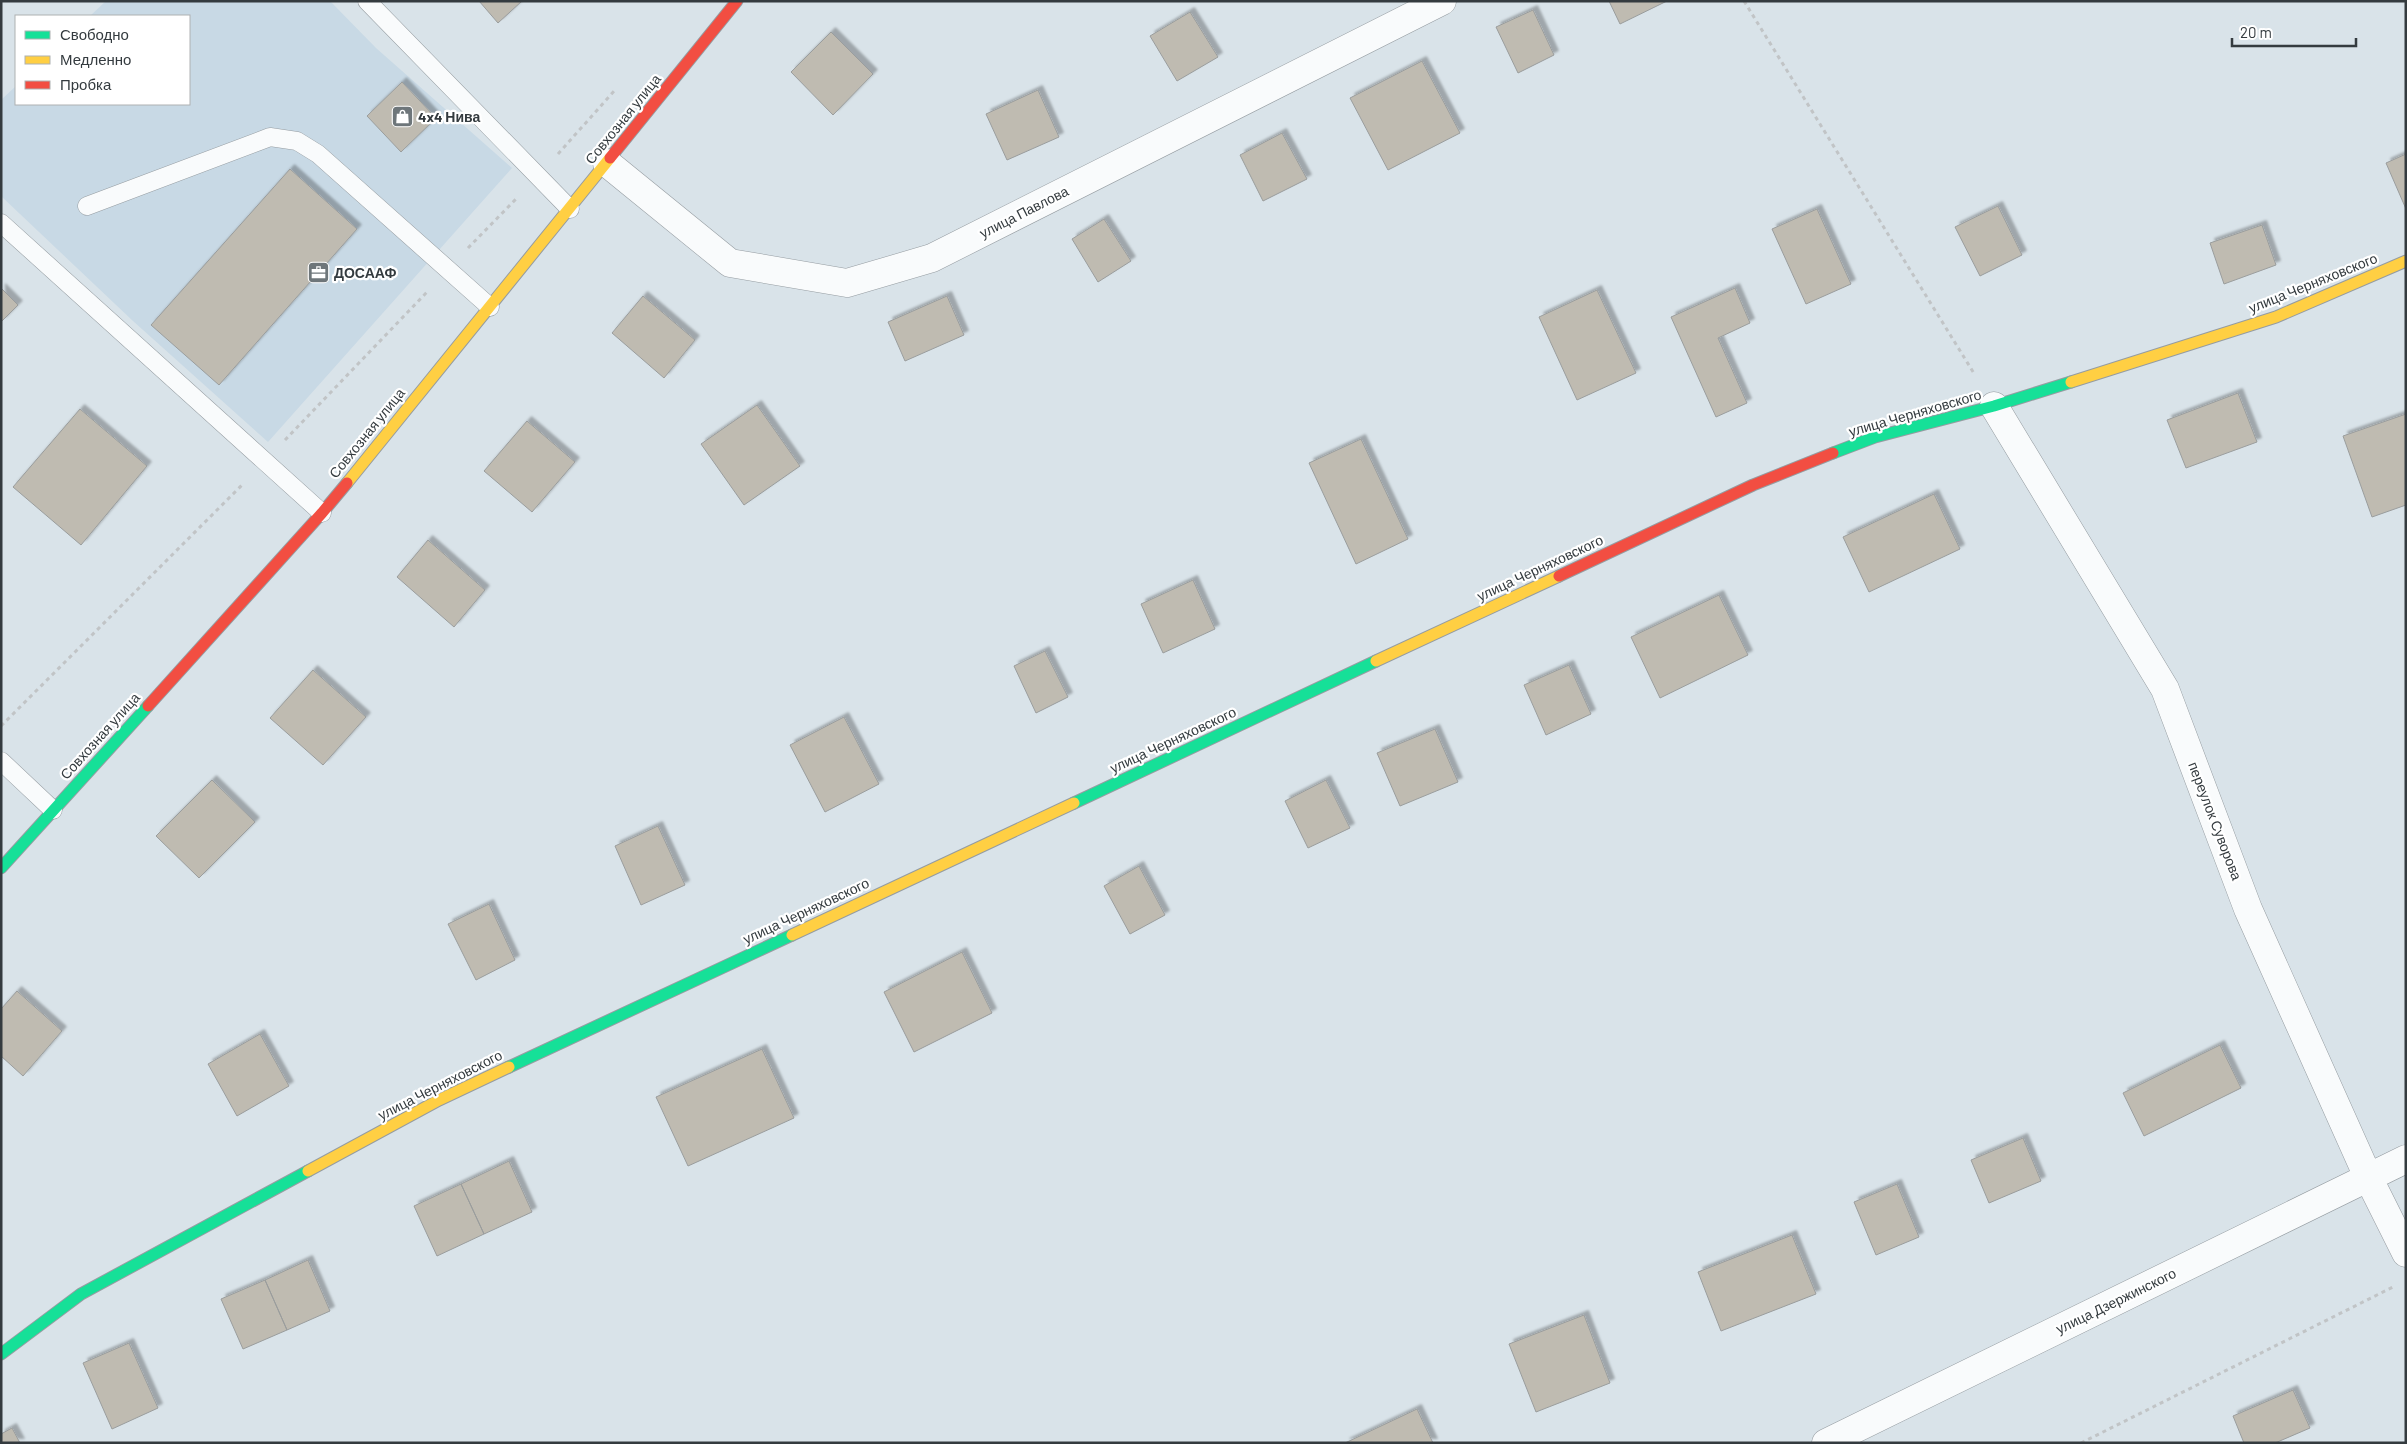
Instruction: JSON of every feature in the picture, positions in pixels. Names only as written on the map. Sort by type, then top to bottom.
[{"type":"street","name":"Совхозная улица","points":[[1,868],[322,512],[607,164],[737,1]]},
{"type":"street","name":"улица Павлова","points":[[607,164],[730,262],[847,283],[932,258],[1442,1]]},
{"type":"street","name":"улица Черняховского","points":[[1,1354],[81,1294],[439,1100],[1753,486],[1875,437],[1994,406],[2276,317],[2406,261]]},
{"type":"street","name":"переулок Суворова","points":[[1994,406],[2165,689],[2248,909],[2368,1177],[2406,1254]]},
{"type":"street","name":"улица Дзержинского","points":[[1826,1443],[2406,1159]]},
{"type":"lane","points":[[367,1],[570,209]]},
{"type":"lane","points":[[87,206],[270,137],[297,141],[318,154],[490,307]]},
{"type":"lane","points":[[1,223],[322,512]]},
{"type":"lane","points":[[1,761],[53,810]]},
{"type":"path","points":[[1744,1],[1994,406]]},
{"type":"path","points":[[1,726],[265,461],[537,176],[621,83]]},
{"type":"path","points":[[2081,1443],[2397,1285]]},
{"type":"shaded area","points":[[106,1],[330,1],[376,48],[512,168],[268,442],[133,321],[1,196],[1,100],[15,87],[15,105],[190,105],[190,15],[91,15]]},
{"type":"building","points":[[479,1],[522,1],[498,23]]},
{"type":"building","points":[[1609,1],[1667,1],[1620,24]]},
{"type":"building","points":[[1533,10],[1554,55],[1518,73],[1496,27]]},
{"type":"building","points":[[1190,12],[1218,57],[1177,81],[1150,36]]},
{"type":"building","points":[[831,32],[873,74],[833,115],[791,72]]},
{"type":"building","points":[[1422,61],[1460,133],[1388,170],[1350,98]]},
{"type":"building","name":"4x4 Нива","points":[[402,82],[436,118],[401,152],[367,116]]},
{"type":"building","points":[[1038,90],[1059,137],[1007,160],[986,114]]},
{"type":"building","points":[[1282,133],[1307,179],[1263,201],[1240,155]]},
{"type":"building","points":[[2406,154],[2406,209],[2386,163]]},
{"type":"building","points":[[290,169],[357,229],[219,385],[151,325]]},
{"type":"building","points":[[1998,206],[2022,255],[1980,276],[1955,227]]},
{"type":"building","points":[[1817,209],[1851,284],[1806,304],[1772,229]]},
{"type":"building","points":[[1104,219],[1131,261],[1098,282],[1072,239]]},
{"type":"building","points":[[2262,225],[2276,265],[2224,284],[2210,243]]},
{"type":"building","points":[[1,288],[18,305],[1,322]]},
{"type":"building","points":[[1735,288],[1750,323],[1718,338],[1747,403],[1716,417],[1671,317]]},
{"type":"building","points":[[1597,290],[1636,373],[1577,400],[1539,317]]},
{"type":"building","points":[[643,296],[695,340],[664,378],[612,333]]},
{"type":"building","points":[[947,296],[964,335],[905,361],[888,322]]},
{"type":"building","points":[[2238,393],[2257,442],[2186,468],[2167,420]]},
{"type":"building","points":[[757,405],[800,466],[744,505],[701,444]]},
{"type":"building","points":[[80,409],[147,466],[81,545],[13,487]]},
{"type":"building","points":[[2406,414],[2406,505],[2372,517],[2343,436]]},
{"type":"building","points":[[527,421],[575,462],[532,512],[484,471]]},
{"type":"building","points":[[1361,439],[1408,539],[1356,564],[1309,463]]},
{"type":"building","points":[[1934,494],[1960,549],[1869,592],[1843,537]]},
{"type":"building","points":[[428,540],[485,590],[454,627],[397,577]]},
{"type":"building","points":[[1193,580],[1215,629],[1163,653],[1141,604]]},
{"type":"building","points":[[1719,595],[1748,655],[1660,698],[1631,637]]},
{"type":"building","points":[[1045,651],[1068,697],[1036,713],[1014,666]]},
{"type":"building","points":[[1569,665],[1591,714],[1546,735],[1524,685]]},
{"type":"building","points":[[313,670],[366,717],[323,765],[270,718]]},
{"type":"building","points":[[844,717],[879,784],[825,812],[790,745]]},
{"type":"building","points":[[1435,729],[1458,782],[1400,806],[1377,753]]},
{"type":"building","points":[[212,780],[255,822],[199,878],[156,836]]},
{"type":"building","points":[[1326,780],[1350,828],[1308,848],[1285,801]]},
{"type":"building","points":[[658,826],[685,885],[641,905],[615,846]]},
{"type":"building","points":[[1139,866],[1165,915],[1130,934],[1104,886]]},
{"type":"building","points":[[489,904],[515,960],[476,980],[448,924]]},
{"type":"building","points":[[962,952],[992,1013],[914,1052],[884,992]]},
{"type":"building","points":[[17,991],[62,1031],[23,1076],[1,1056],[1,1009]]},
{"type":"building","points":[[260,1034],[289,1086],[237,1116],[208,1064]]},
{"type":"building","points":[[2220,1045],[2241,1088],[2144,1136],[2123,1093]]},
{"type":"building","points":[[762,1049],[794,1118],[688,1166],[656,1097]]},
{"type":"building","points":[[2023,1138],[2041,1181],[1989,1203],[1971,1160]]},
{"type":"building","points":[[509,1161],[532,1212],[484,1234],[461,1184]]},
{"type":"building","points":[[461,1184],[484,1234],[437,1256],[414,1206]]},
{"type":"building","points":[[1897,1184],[1919,1237],[1876,1255],[1854,1202]]},
{"type":"building","points":[[1792,1235],[1816,1294],[1721,1331],[1698,1272]]},
{"type":"building","points":[[308,1260],[330,1311],[287,1330],[265,1280]]},
{"type":"building","points":[[265,1280],[287,1330],[243,1349],[221,1299]]},
{"type":"building","points":[[1584,1315],[1610,1383],[1536,1412],[1509,1344]]},
{"type":"building","points":[[129,1343],[158,1408],[112,1429],[83,1363]]},
{"type":"building","points":[[2293,1390],[2310,1428],[2275,1443],[2244,1443],[2233,1416]]},
{"type":"building","points":[[1417,1409],[1433,1443],[1345,1443]]},
{"type":"building","points":[[12,1428],[20,1443],[1,1443],[1,1434]]},
{"type":"traffic: fast","points":[[1833,453],[1875,437],[1994,406],[2071,382]]},
{"type":"traffic: fast","points":[[1074,803],[1376,661]]},
{"type":"traffic: fast","points":[[1,868],[148,706]]},
{"type":"traffic: fast","points":[[509,1067],[792,935]]},
{"type":"traffic: fast","points":[[1,1354],[81,1294],[308,1171]]},
{"type":"traffic: slow","points":[[347,483],[610,158]]},
{"type":"traffic: slow","points":[[2071,382],[2276,317],[2406,261]]},
{"type":"traffic: slow","points":[[1376,661],[1559,576]]},
{"type":"traffic: slow","points":[[792,935],[1074,803]]},
{"type":"traffic: slow","points":[[308,1171],[439,1100],[509,1067]]},
{"type":"traffic: jam","points":[[610,158],[737,1]]},
{"type":"traffic: jam","points":[[1559,576],[1753,485],[1833,453]]},
{"type":"traffic: jam","points":[[148,706],[347,483]]},
{"type":"place","name":"4x4 Нива","points":[[402,117]]},
{"type":"place","name":"ДОСААФ","points":[[318,273]]}]
